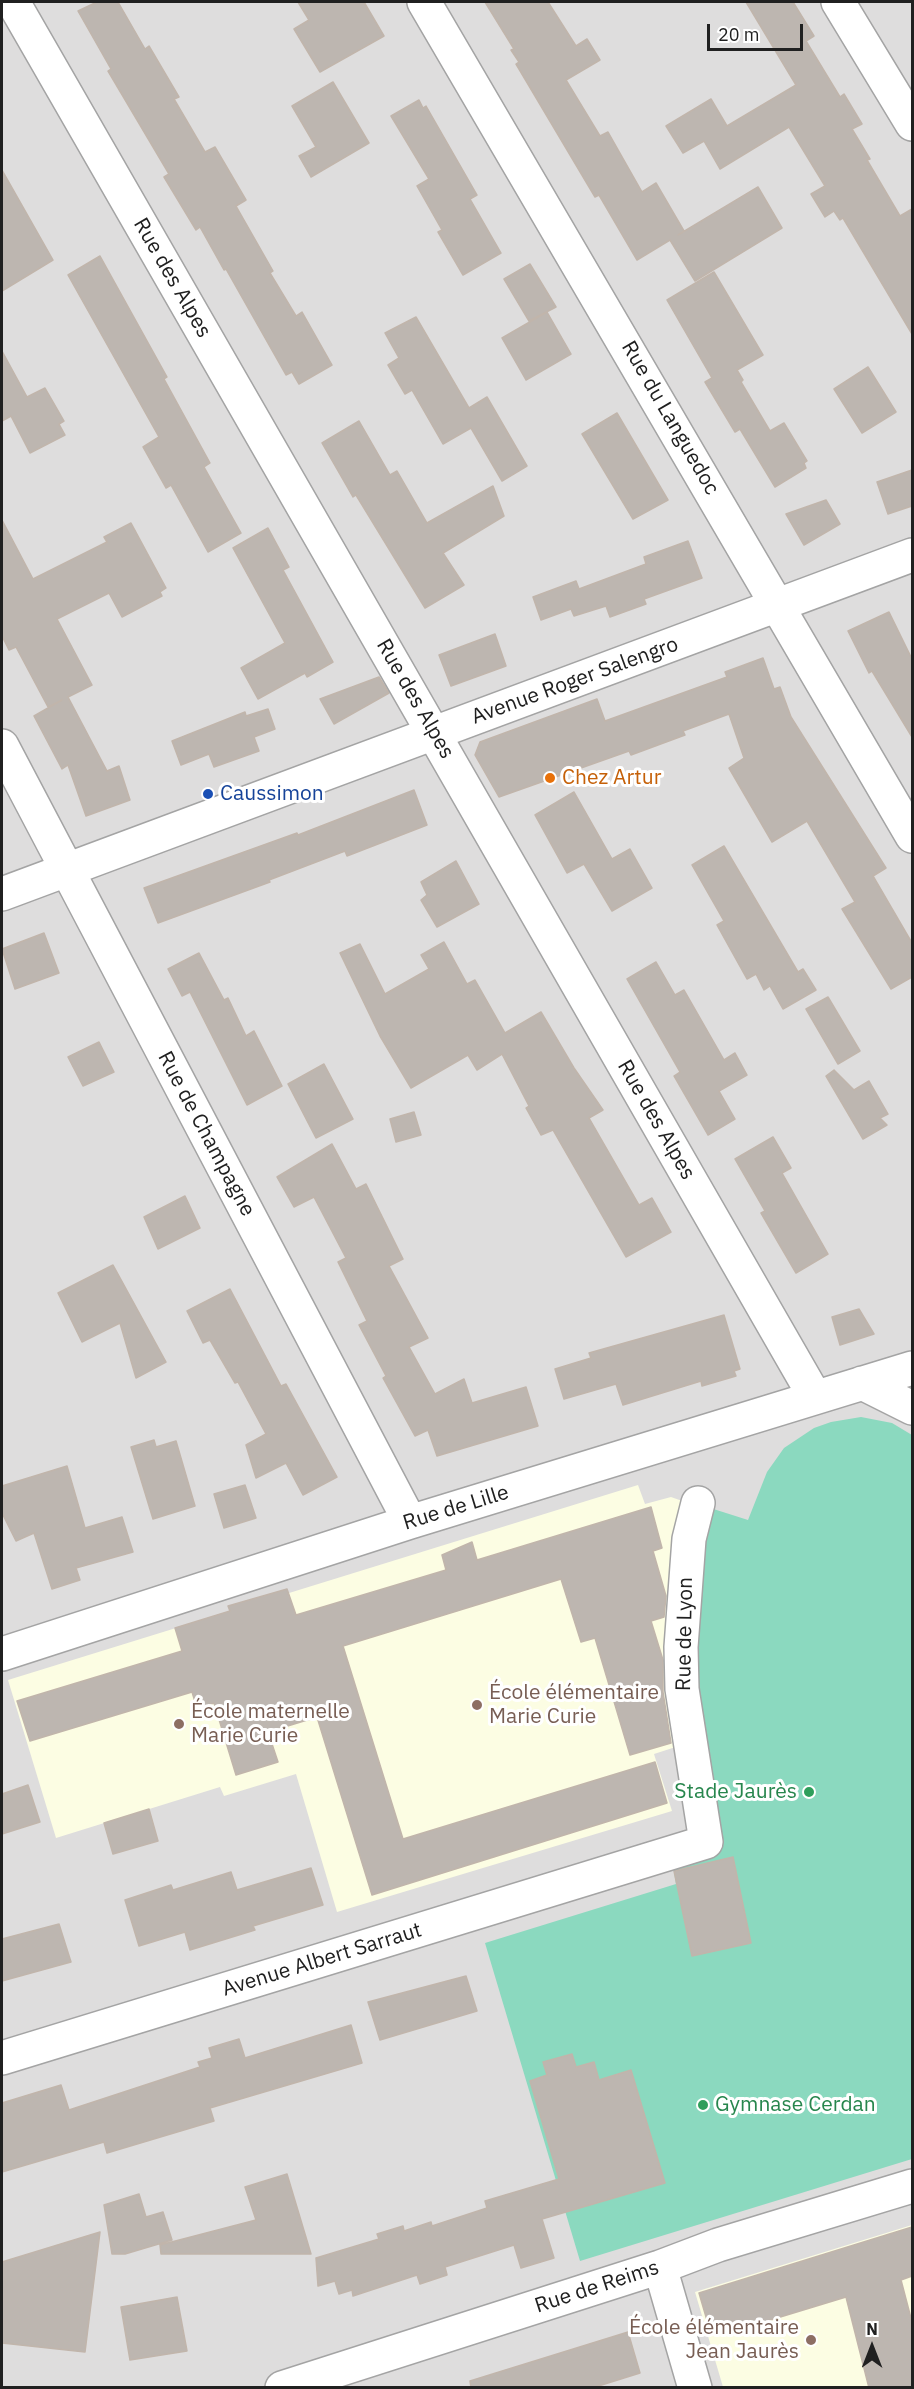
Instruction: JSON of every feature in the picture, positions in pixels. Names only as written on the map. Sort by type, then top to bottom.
[{"type":"street","name":"Rue des Alpes","points":[[13,2],[815,1397]]},
{"type":"street","name":"Rue du Languedoc","points":[[424,2],[780,605],[912,836]]},
{"type":"street","points":[[838,2],[912,124]]},
{"type":"street","name":"Avenue Roger Salengro","points":[[2,894],[912,555]]},
{"type":"street","name":"Rue de Champagne","points":[[2,746],[410,1522]]},
{"type":"street","name":"Rue de Lille","points":[[2,1653],[410,1522],[912,1368]]},
{"type":"street","points":[[862,1383],[912,1408]]},
{"type":"street","name":"Rue de Lyon","points":[[643,1862],[705,1842],[682,1689],[681,1658],[689,1539],[698,1503]]},
{"type":"street","name":"Avenue Albert Sarraut","points":[[2,2058],[643,1862]]},
{"type":"street","name":"Rue de Reims","points":[[282,2388],[660,2267],[718,2245],[912,2186]]},
{"type":"street","points":[[660,2267],[695,2388]]},
{"type":"shaded area","points":[[2,2],[912,2],[912,2387],[2,2387]]},
{"type":"shaded area","points":[[638,1485],[645,1504],[671,1497],[688,1503],[688,1743],[654,1754],[672,1811],[337,1912],[296,1774],[224,1796],[220,1787],[56,1838],[8,1680]]},
{"type":"shaded area","name":"École élémentaire Jean Jaurès","points":[[912,2225],[912,2387],[723,2387],[695,2292]]},
{"type":"green space","name":"Stade Jaurès","points":[[861,1417],[892,1423],[912,1435],[912,2159],[580,2261],[485,1943],[676,1884],[672,1860],[714,1849],[693,1704],[704,1506],[748,1520],[767,1472],[784,1448],[814,1428],[831,1422]]},
{"type":"building","points":[[97,2],[118,2],[145,49],[149,46],[179,97],[174,99],[205,152],[215,147],[246,200],[236,206],[273,271],[270,273],[296,316],[302,312],[332,365],[299,384],[292,372],[286,375],[226,269],[224,270],[200,227],[196,230],[164,177],[169,174],[108,71],[111,69],[78,11]]},
{"type":"building","points":[[298,2],[364,2],[384,36],[320,72],[294,29],[309,20]]},
{"type":"building","points":[[485,2],[548,2],[576,46],[587,39],[600,60],[566,80],[600,136],[608,132],[642,192],[656,183],[684,231],[678,235],[758,187],[782,228],[695,281],[670,240],[637,260],[599,195],[595,197],[516,64],[519,62],[511,50],[514,49]]},
{"type":"building","points":[[746,2],[793,2],[814,36],[806,41],[840,97],[844,94],[862,124],[852,129],[870,159],[867,160],[900,216],[912,209],[912,334],[843,218],[840,220],[834,211],[825,217],[811,194],[825,186],[789,127],[720,169],[704,141],[683,153],[666,126],[711,99],[727,126],[796,85]]},
{"type":"building","points":[[333,82],[369,143],[311,177],[299,156],[316,147],[292,106]]},
{"type":"building","points":[[419,100],[423,108],[426,106],[477,195],[470,199],[501,253],[463,275],[438,232],[442,230],[417,186],[429,179],[391,116]]},
{"type":"building","points":[[2,170],[53,260],[2,291]]},
{"type":"building","points":[[100,256],[167,377],[164,379],[210,463],[204,467],[241,533],[208,552],[171,485],[166,488],[143,447],[159,437],[68,275]]},
{"type":"building","points":[[530,264],[556,307],[529,321],[504,279]]},
{"type":"building","points":[[714,272],[763,355],[737,370],[743,380],[741,382],[770,431],[784,423],[807,461],[804,463],[806,468],[775,487],[740,429],[735,432],[705,382],[712,378],[667,300]]},
{"type":"building","points":[[547,312],[571,354],[526,380],[502,338]]},
{"type":"building","points":[[416,317],[469,408],[487,397],[527,466],[502,481],[471,428],[443,444],[412,390],[405,394],[388,365],[399,358],[385,333]]},
{"type":"building","points":[[2,351],[27,397],[45,388],[64,421],[59,424],[65,435],[30,453],[11,416],[2,421]]},
{"type":"building","points":[[868,367],[896,412],[862,433],[834,389]]},
{"type":"building","points":[[617,413],[668,500],[633,519],[582,434]]},
{"type":"building","points":[[359,421],[390,475],[397,471],[427,523],[493,486],[504,516],[443,553],[464,585],[425,608],[356,495],[353,497],[322,443]]},
{"type":"building","points":[[912,470],[912,506],[888,514],[877,482]]},
{"type":"building","points":[[826,500],[840,524],[804,545],[786,514]]},
{"type":"building","points":[[2,520],[33,579],[107,542],[104,537],[131,523],[166,588],[160,592],[162,596],[122,617],[109,593],[57,619],[92,685],[68,697],[107,771],[119,766],[130,800],[86,816],[68,765],[62,769],[34,716],[62,700],[48,707],[16,647],[9,650],[2,636]]},
{"type":"building","points":[[268,528],[289,567],[283,570],[333,662],[307,677],[305,673],[258,699],[241,668],[285,643],[233,548]]},
{"type":"building","points":[[688,541],[702,578],[644,599],[646,604],[610,617],[606,606],[574,616],[571,609],[541,620],[533,597],[576,581],[579,589],[646,564],[644,557]]},
{"type":"building","points":[[889,612],[912,659],[912,737],[872,671],[869,673],[848,631]]},
{"type":"building","points":[[495,634],[506,666],[451,686],[439,655]]},
{"type":"building","points":[[763,658],[774,689],[780,687],[791,717],[886,868],[873,876],[912,943],[912,977],[891,989],[842,909],[855,902],[807,821],[772,842],[729,768],[744,758],[729,714],[683,731],[685,735],[631,755],[629,751],[499,797],[475,755],[480,742],[597,699],[605,721],[727,677],[725,672]]},
{"type":"building","points":[[379,677],[389,693],[334,724],[320,699]]},
{"type":"building","points":[[268,709],[275,729],[254,737],[259,751],[214,767],[209,754],[181,765],[172,741],[245,712],[246,716]]},
{"type":"building","points":[[414,790],[427,825],[347,856],[345,851],[269,880],[270,882],[158,923],[144,888],[297,833],[298,835]]},
{"type":"building","points":[[574,792],[612,859],[630,849],[652,888],[612,911],[584,864],[567,873],[535,815]]},
{"type":"building","points":[[724,846],[798,972],[803,969],[816,990],[783,1009],[770,986],[764,990],[756,974],[747,979],[717,925],[724,921],[692,865]]},
{"type":"building","points":[[456,861],[479,904],[437,927],[421,900],[427,895],[421,882]]},
{"type":"building","points":[[44,933],[59,973],[15,989],[2,949]]},
{"type":"building","points":[[444,942],[467,984],[475,980],[505,1033],[541,1012],[574,1068],[603,1110],[589,1118],[639,1205],[652,1198],[671,1232],[626,1257],[553,1130],[541,1135],[526,1108],[529,1106],[502,1054],[477,1070],[468,1055],[411,1088],[380,1036],[340,953],[360,944],[385,994],[429,969],[421,955]]},
{"type":"building","points":[[199,953],[224,1000],[228,998],[246,1036],[254,1031],[282,1086],[247,1105],[190,992],[182,996],[168,969]]},
{"type":"building","points":[[656,962],[675,995],[684,990],[724,1060],[735,1053],[747,1075],[719,1091],[735,1119],[708,1135],[674,1076],[680,1072],[627,979]]},
{"type":"building","points":[[828,997],[860,1051],[838,1064],[806,1009]]},
{"type":"building","points":[[99,1042],[114,1072],[83,1086],[68,1057]]},
{"type":"building","points":[[324,1064],[353,1119],[316,1138],[288,1084]]},
{"type":"building","points":[[834,1070],[854,1090],[869,1081],[888,1114],[880,1118],[887,1125],[863,1139],[826,1076]]},
{"type":"building","points":[[414,1112],[421,1135],[396,1142],[390,1119]]},
{"type":"building","points":[[773,1137],[791,1168],[782,1173],[828,1254],[796,1273],[761,1213],[765,1211],[735,1159]]},
{"type":"building","points":[[332,1144],[356,1189],[366,1184],[403,1259],[389,1266],[428,1338],[409,1347],[435,1394],[464,1379],[472,1403],[526,1387],[538,1426],[437,1456],[428,1430],[415,1436],[383,1378],[386,1376],[359,1325],[367,1321],[338,1262],[346,1258],[314,1197],[294,1207],[277,1177]]},
{"type":"building","points":[[185,1196],[200,1228],[158,1249],[144,1217]]},
{"type":"building","points":[[113,1265],[166,1362],[136,1378],[120,1323],[82,1342],[58,1293]]},
{"type":"building","points":[[230,1289],[281,1386],[286,1384],[337,1477],[303,1495],[286,1463],[256,1478],[246,1445],[266,1434],[238,1382],[235,1383],[210,1340],[203,1343],[187,1311]]},
{"type":"building","points":[[859,1309],[874,1334],[840,1345],[832,1317]]},
{"type":"building","points":[[724,1315],[740,1369],[734,1371],[736,1376],[702,1386],[701,1381],[623,1405],[616,1384],[564,1399],[555,1369],[591,1358],[589,1353]]},
{"type":"building","points":[[154,1440],[156,1447],[176,1441],[195,1506],[153,1519],[131,1447]]},
{"type":"building","points":[[67,1466],[85,1528],[122,1517],[133,1552],[76,1568],[80,1580],[52,1589],[34,1533],[16,1541],[2,1513],[2,1486]]},
{"type":"building","points":[[245,1485],[256,1518],[224,1528],[214,1494]]},
{"type":"building","points":[[651,1507],[662,1548],[653,1551],[666,1596],[664,1617],[651,1621],[663,1660],[663,1692],[671,1743],[630,1755],[595,1638],[581,1642],[561,1579],[343,1646],[403,1839],[655,1762],[667,1803],[372,1895],[317,1717],[268,1732],[278,1762],[236,1775],[214,1703],[197,1708],[192,1692],[30,1741],[17,1701],[182,1651],[175,1628],[230,1611],[228,1606],[287,1589],[296,1615],[446,1570],[442,1555],[472,1542],[477,1560]]},
{"type":"building","points":[[28,1785],[40,1822],[2,1834],[2,1794]]},
{"type":"building","points":[[149,1809],[158,1841],[113,1854],[104,1823]]},
{"type":"building","points":[[733,1857],[751,1943],[692,1956],[674,1871]]},
{"type":"building","points":[[311,1868],[323,1905],[253,1926],[255,1930],[190,1950],[185,1932],[139,1946],[125,1900],[171,1885],[173,1890],[231,1872],[237,1890]]},
{"type":"building","points":[[59,1924],[71,1962],[2,1981],[2,1939]]},
{"type":"building","points":[[466,1976],[477,2011],[380,2040],[368,2002]]},
{"type":"building","points":[[351,2025],[362,2063],[210,2108],[214,2121],[107,2153],[104,2142],[2,2172],[2,2103],[61,2085],[69,2110],[200,2067],[198,2062],[212,2058],[209,2048],[239,2039],[245,2058]]},
{"type":"building","points":[[572,2054],[576,2067],[594,2062],[599,2080],[631,2070],[665,2183],[542,2219],[554,2258],[521,2268],[514,2245],[445,2267],[447,2275],[420,2284],[417,2275],[353,2296],[352,2290],[339,2294],[335,2281],[318,2286],[316,2258],[379,2239],[377,2234],[403,2226],[404,2231],[431,2222],[432,2226],[487,2208],[485,2201],[559,2179],[530,2081],[547,2075],[543,2062]]},
{"type":"building","points":[[287,2174],[311,2254],[161,2254],[160,2245],[256,2220],[245,2187]]},
{"type":"building","points":[[139,2194],[146,2217],[163,2212],[172,2240],[125,2254],[112,2254],[104,2205]]},
{"type":"building","points":[[912,2227],[912,2276],[901,2280],[912,2322],[912,2388],[869,2388],[846,2297],[731,2332],[730,2329],[711,2334],[699,2293]]},
{"type":"building","points":[[100,2232],[85,2352],[2,2343],[2,2262]]},
{"type":"building","points":[[177,2297],[187,2351],[130,2360],[121,2307]]},
{"type":"building","points":[[628,2332],[640,2373],[592,2388],[471,2388],[470,2381]]},
{"type":"place","name":"Chez Artur","points":[[550,778]]},
{"type":"place","name":"Caussimon","points":[[208,794]]},
{"type":"place","name":"École élémentaire Marie Curie","points":[[477,1705]]},
{"type":"place","name":"École maternelle Marie Curie","points":[[179,1724]]},
{"type":"place","name":"Stade Jaurès","points":[[809,1792]]},
{"type":"place","name":"Gymnase Cerdan","points":[[703,2105]]},
{"type":"place","name":"École élémentaire Jean Jaurès","points":[[811,2340]]}]
